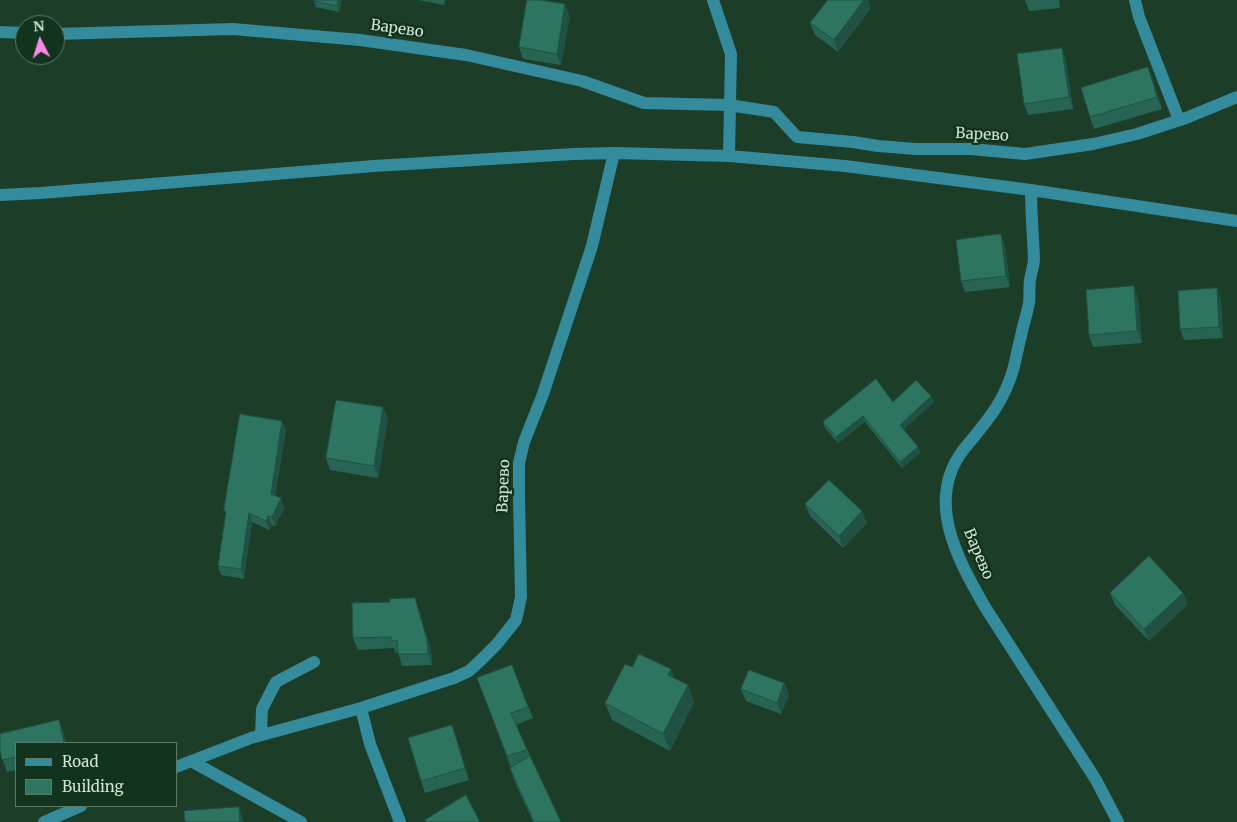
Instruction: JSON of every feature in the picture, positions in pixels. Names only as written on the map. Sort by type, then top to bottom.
[{"type":"street","points":[[713,0],[731,54],[729,156]]},
{"type":"street","points":[[1135,0],[1139,16],[1179,120]]},
{"type":"street","name":"Варево","points":[[65,34],[233,30],[360,40],[466,55],[582,81],[644,103],[729,104],[774,112],[797,136],[916,149],[971,149],[1025,154],[1093,144],[1137,134],[1237,97]]},
{"type":"street","points":[[0,32],[15,32]]},
{"type":"street","points":[[0,195],[374,166],[574,154],[729,156],[845,166],[1032,190],[1237,221]]},
{"type":"street","name":"Варево","points":[[178,766],[232,744],[361,708],[454,678],[469,671],[497,644],[516,620],[522,597],[519,463],[522,449],[543,394],[592,246],[614,154]]},
{"type":"street","name":"Варево","points":[[1032,190],[1031,229],[1034,260],[1029,302],[1013,370],[996,410],[962,451],[952,468],[945,493],[946,512],[956,552],[968,578],[1096,780],[1118,822]]},
{"type":"street","points":[[261,735],[262,709],[276,682],[314,662]]},
{"type":"street","points":[[361,708],[370,744],[400,822]]},
{"type":"street","points":[[191,760],[301,822]]},
{"type":"street","points":[[44,822],[79,807]]},
{"type":"building","points":[[314,0],[338,0],[337,6]]},
{"type":"building","points":[[527,0],[565,4],[557,54],[519,47]]},
{"type":"building","points":[[828,0],[864,0],[834,40],[810,23]]},
{"type":"building","points":[[1062,48],[1069,97],[1024,104],[1017,54]]},
{"type":"building","points":[[1148,67],[1157,97],[1090,117],[1081,88]]},
{"type":"building","points":[[1001,234],[1006,276],[961,281],[956,240]]},
{"type":"building","points":[[1134,286],[1137,331],[1089,335],[1086,290]]},
{"type":"building","points":[[1217,288],[1219,327],[1180,329],[1178,291]]},
{"type":"building","points":[[876,379],[893,402],[916,380],[931,396],[900,425],[918,447],[900,462],[863,416],[836,437],[823,422]]},
{"type":"building","points":[[336,400],[383,407],[374,466],[326,458]]},
{"type":"building","points":[[240,414],[282,421],[271,494],[281,498],[272,517],[268,516],[266,521],[249,513],[241,569],[218,566],[226,511],[224,510]]},
{"type":"building","points":[[829,480],[862,511],[839,536],[805,504]]},
{"type":"building","points":[[1149,556],[1183,593],[1144,629],[1110,593]]},
{"type":"building","points":[[415,598],[427,640],[428,654],[398,654],[397,640],[391,641],[391,637],[353,638],[352,603],[390,602],[390,599]]},
{"type":"building","points":[[639,654],[671,669],[668,675],[688,685],[663,734],[605,703],[625,664],[632,667]]},
{"type":"building","points":[[512,665],[528,707],[511,713],[527,750],[507,756],[477,678]]},
{"type":"building","points":[[749,670],[784,683],[777,703],[741,689]]},
{"type":"building","points":[[59,720],[64,742],[15,742],[15,757],[2,760],[0,734]]},
{"type":"building","points":[[452,725],[465,768],[421,781],[408,738]]},
{"type":"building","points":[[530,756],[561,822],[534,822],[510,768]]},
{"type":"building","points":[[466,795],[480,822],[426,822],[425,820]]},
{"type":"building","points":[[239,807],[240,822],[185,822],[184,811]]}]
